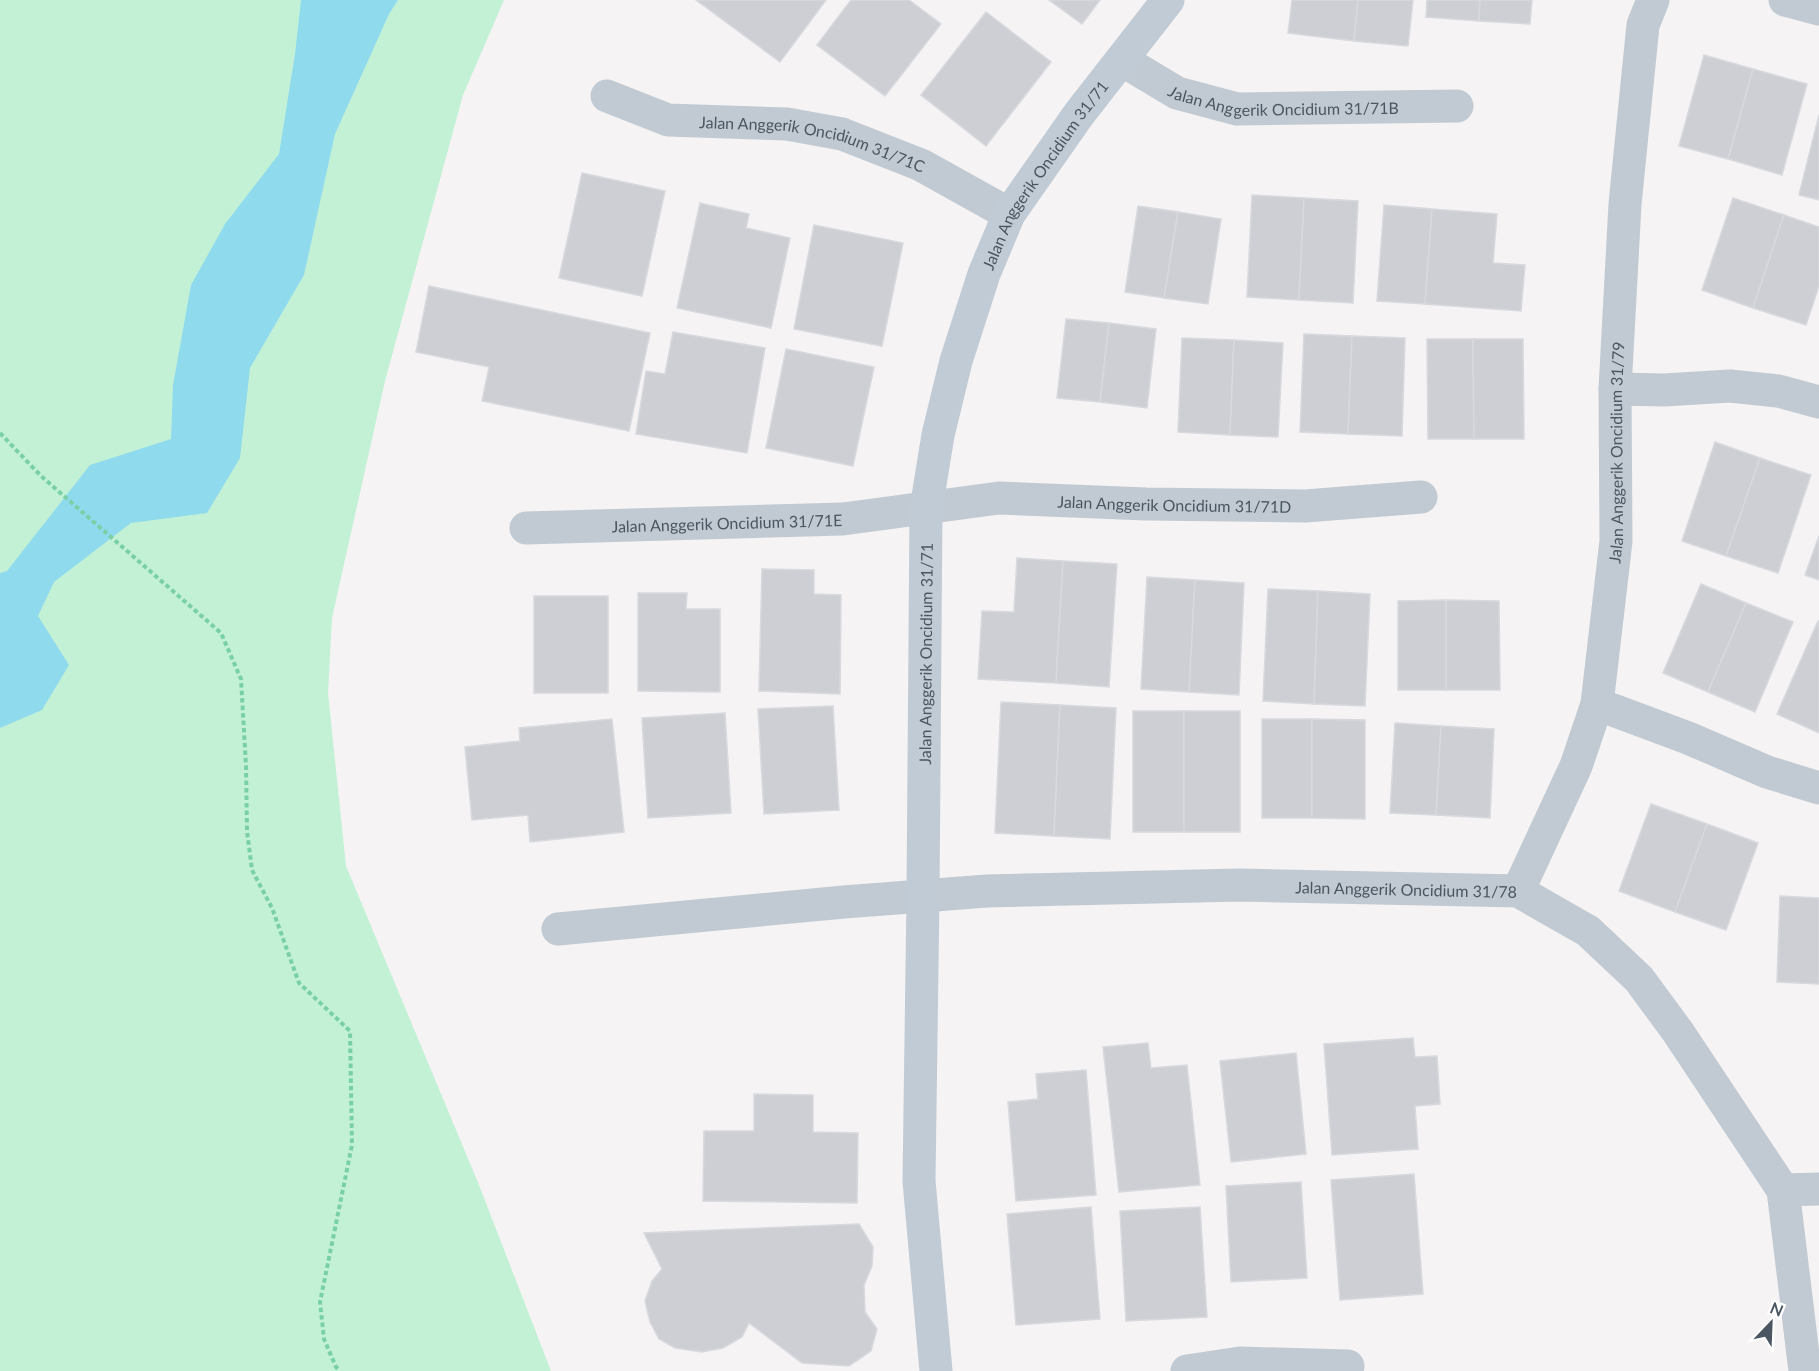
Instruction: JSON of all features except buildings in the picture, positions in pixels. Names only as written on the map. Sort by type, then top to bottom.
[{"type":"street","name":"Jalan Anggerik Oncidium 31/71","points":[[936,1371],[919,1181],[926,508],[938,435],[956,361],[984,274],[1009,214],[1078,114],[1168,0]]},
{"type":"street","name":"Jalan Anggerik Oncidium 31/79","points":[[1518,891],[1576,766],[1597,704],[1616,541],[1616,389],[1626,193],[1643,25],[1653,0]]},
{"type":"street","points":[[1785,0],[1819,9]]},
{"type":"street","name":"Jalan Anggerik Oncidium 31/71B","points":[[1122,60],[1177,93],[1237,109],[1457,106]]},
{"type":"street","name":"Jalan Anggerik Oncidium 31/71C","points":[[607,96],[669,120],[787,124],[842,134],[921,165],[1009,214]]},
{"type":"street","points":[[1616,389],[1664,390],[1730,386],[1778,390],[1819,402]]},
{"type":"street","name":"Jalan Anggerik Oncidium 31/71D","points":[[926,508],[999,498],[1146,504],[1305,506],[1421,497]]},
{"type":"street","name":"Jalan Anggerik Oncidium 31/71E","points":[[526,528],[843,519],[926,508]]},
{"type":"street","points":[[1597,704],[1688,738],[1767,772],[1819,788]]},
{"type":"street","name":"Jalan Anggerik Oncidium 31/78","points":[[558,929],[987,891],[1240,885],[1518,891],[1588,931],[1640,979],[1783,1190],[1805,1371]]},
{"type":"street","points":[[1783,1190],[1819,1189]]},
{"type":"street","points":[[1187,1371],[1240,1363],[1348,1366]]},
{"type":"path","points":[[0,433],[41,476],[221,633],[241,678],[247,831],[252,870],[272,908],[299,983],[350,1031],[352,1145],[320,1302],[324,1339],[340,1371]]},
{"type":"green space","points":[[0,0],[504,0],[463,95],[385,381],[332,618],[328,693],[346,866],[479,1185],[551,1371],[0,1371]]},
{"type":"water","points":[[301,0],[398,0],[389,14],[335,134],[304,275],[250,368],[240,458],[207,513],[131,523],[54,582],[38,616],[69,665],[42,710],[0,728],[0,573],[7,571],[90,465],[171,439],[173,385],[191,285],[225,224],[279,154]]}]
